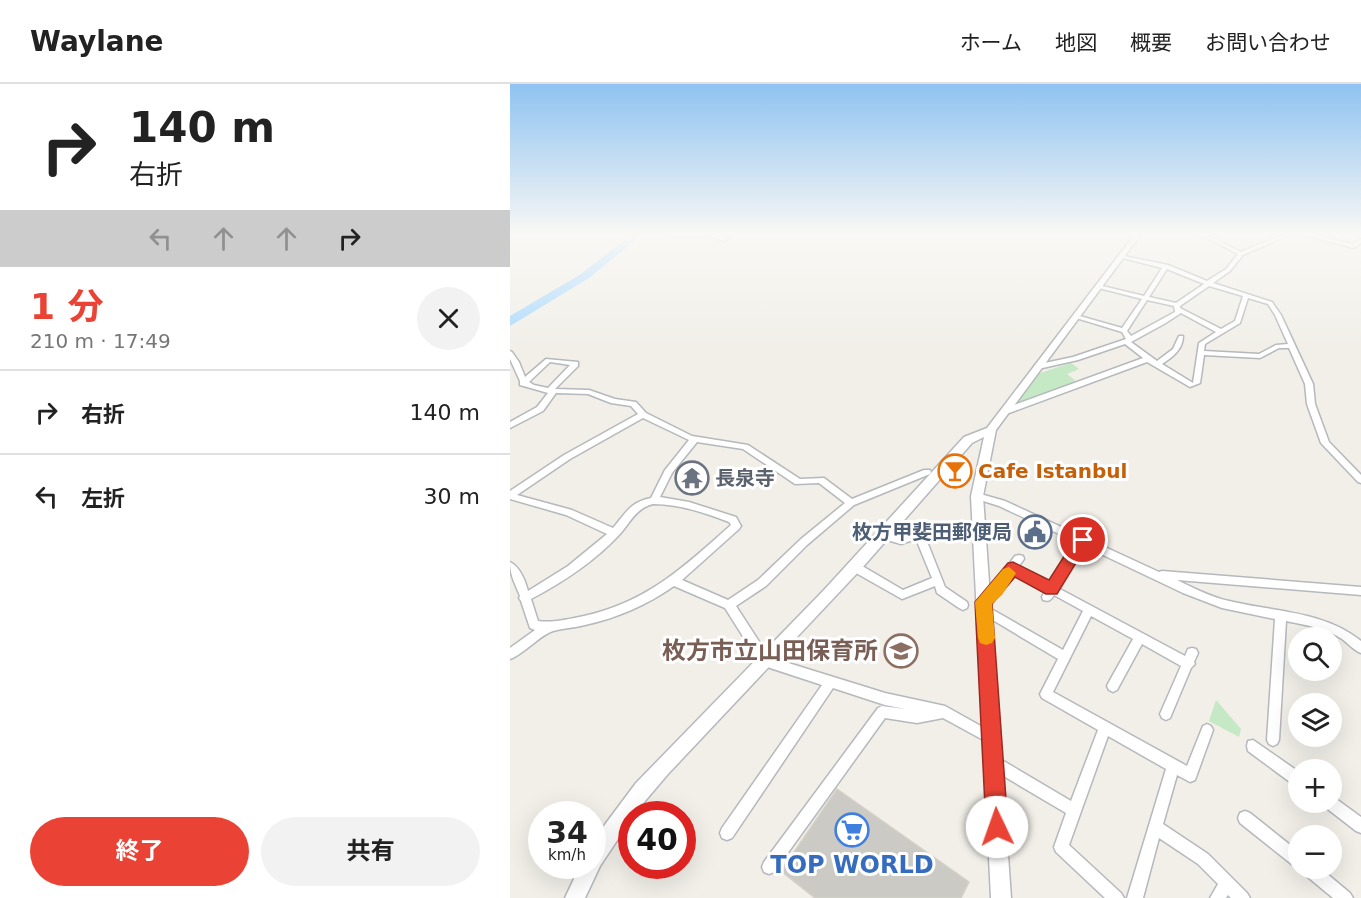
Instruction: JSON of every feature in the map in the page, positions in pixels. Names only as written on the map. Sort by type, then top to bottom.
[{"type":"street","points":[[606,836],[634,797],[883,535],[932,475],[968,441],[991,430],[1109,272]]},
{"type":"street","points":[[1124,331],[1162,272]]},
{"type":"street","points":[[1180,272],[1206,283],[1270,303],[1309,384],[1311,404],[1325,443],[1361,480]]},
{"type":"street","points":[[1177,307],[1206,283],[1225,272]]},
{"type":"street","points":[[1098,287],[1146,297],[1177,307],[1221,332]]},
{"type":"street","points":[[1124,331],[1128,341],[1148,359],[1193,384],[1202,344],[1238,322],[1246,295]]},
{"type":"street","points":[[1038,367],[1060,363],[1128,341],[1148,332],[1178,313],[1177,307]]},
{"type":"street","points":[[1076,317],[1124,331]]},
{"type":"street","points":[[1156,365],[1173,354],[1179,347],[1181,337]]},
{"type":"street","points":[[1201,353],[1260,356],[1278,346],[1292,346]]},
{"type":"street","points":[[510,353],[523,382],[531,389],[589,392],[614,401],[633,404],[643,415],[695,439],[745,447],[798,482],[821,480],[851,503]]},
{"type":"street","points":[[1006,411],[1148,359]]},
{"type":"street","points":[[511,426],[540,409],[551,391],[575,364],[548,360],[523,382]]},
{"type":"street","points":[[510,496],[567,457],[643,415]]},
{"type":"street","points":[[991,430],[977,496],[995,763],[1001,898]]},
{"type":"street","points":[[654,501],[668,472],[695,439]]},
{"type":"street","points":[[729,605],[762,583],[804,542],[851,503],[932,475]]},
{"type":"street","points":[[510,496],[569,512],[614,533]]},
{"type":"street","points":[[977,496],[1002,503],[1186,590],[1226,605],[1316,622],[1344,634],[1361,648]]},
{"type":"street","points":[[510,654],[547,628],[620,612],[655,596],[675,582],[736,526],[734,520],[704,508],[654,501],[641,503],[614,533],[555,582],[524,598]]},
{"type":"street","points":[[883,535],[901,540],[919,534],[941,590],[963,605]]},
{"type":"street","points":[[1049,593],[1083,540]]},
{"type":"street","points":[[984,606],[1016,564],[1049,593],[1089,610],[1140,637],[1191,658],[1166,714]]},
{"type":"street","points":[[510,566],[519,576],[534,625],[547,628]]},
{"type":"street","points":[[853,566],[902,595],[938,580]]},
{"type":"street","points":[[1157,575],[1361,591]]},
{"type":"street","points":[[675,582],[729,605],[765,661],[885,699],[945,712],[992,738]]},
{"type":"street","points":[[984,606],[1064,657]]},
{"type":"street","points":[[1089,610],[1046,694],[1190,775],[1207,730]]},
{"type":"street","points":[[1273,740],[1281,616]]},
{"type":"street","points":[[1113,686],[1140,637]]},
{"type":"street","points":[[727,833],[830,683]]},
{"type":"street","points":[[769,867],[882,712],[917,717],[945,712]]},
{"type":"street","points":[[1105,727],[1061,847],[1116,898]]},
{"type":"street","points":[[1253,746],[1288,772]]},
{"type":"street","points":[[995,763],[1074,810]]},
{"type":"street","points":[[1135,898],[1173,766]]},
{"type":"street","points":[[1342,811],[1361,826]]},
{"type":"street","points":[[1245,818],[1288,852]]},
{"type":"street","points":[[1156,828],[1203,859],[1242,898]]},
{"type":"street","points":[[575,898],[584,879]]},
{"type":"street","points":[[1322,879],[1345,898]]},
{"type":"street","points":[[1218,898],[1226,884]]},
{"type":"green space","points":[[1071,363],[1079,369],[1067,374],[1077,382],[1017,403],[1040,373]]},
{"type":"green space","points":[[1216,700],[1241,729],[1239,737],[1209,721]]},
{"type":"building","name":"TOP WORLD","points":[[837,789],[969,882],[961,898],[815,898],[781,871]]},
{"type":"waterway","points":[[510,322],[528,308],[590,272]]},
{"type":"slow traffic","points":[[986,638],[983,602],[1009,573]]},
{"type":"place","name":"Cafe Istanbul","points":[[955,471]]},
{"type":"place","name":"長泉寺","points":[[692,478]]},
{"type":"place","name":"枚方甲斐田郵便局","points":[[1035,532]]},
{"type":"place","name":"枚方市立山田保育所","points":[[901,651]]},
{"type":"place","name":"TOP WORLD","points":[[852,830]]},
{"type":"route","points":[[997,827],[995,763],[983,602],[996,590],[1013,568],[1051,590],[1083,540]]}]
